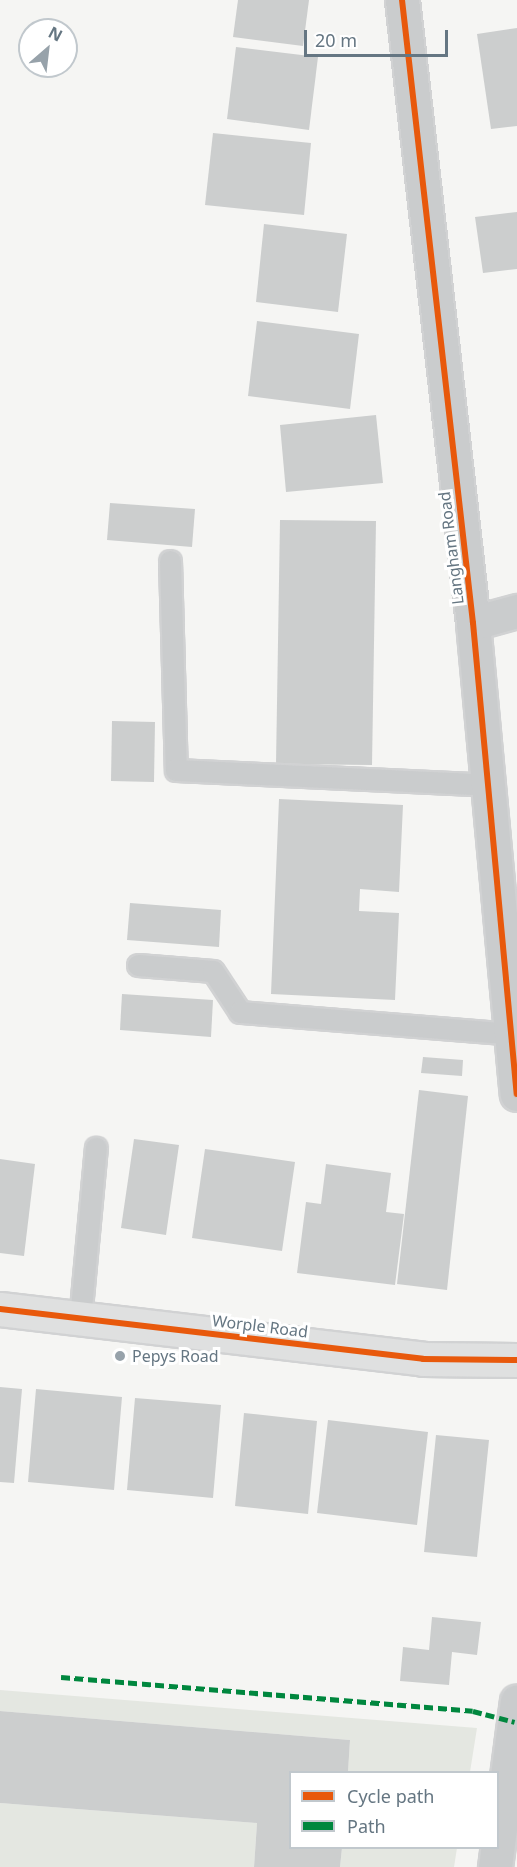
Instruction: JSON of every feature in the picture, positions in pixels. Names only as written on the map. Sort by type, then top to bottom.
[{"type":"main road","name":"Worple Road","points":[[0,1309],[432,1360],[517,1360]]},
{"type":"street","name":"Langham Road","points":[[402,0],[473,622],[517,1094]]},
{"type":"street","points":[[473,622],[517,611]]},
{"type":"street","points":[[495,1867],[512,1797],[517,1701]]},
{"type":"lane","points":[[170,561],[176,770],[489,785]]},
{"type":"lane","points":[[138,964],[213,971],[240,1012],[511,1034]]},
{"type":"lane","points":[[80,1319],[96,1148]]},
{"type":"shaded area","points":[[0,1690],[477,1728],[470,1771],[348,1771],[350,1740],[0,1711]]},
{"type":"shaded area","points":[[0,1803],[257,1823],[254,1867],[0,1867]]},
{"type":"shaded area","points":[[342,1849],[457,1849],[454,1867],[340,1867]]},
{"type":"building","points":[[238,0],[309,0],[303,46],[233,37]]},
{"type":"building","points":[[517,28],[517,126],[491,129],[477,34]]},
{"type":"building","points":[[236,47],[318,57],[309,130],[227,119]]},
{"type":"building","points":[[213,133],[311,143],[304,215],[205,205]]},
{"type":"building","points":[[517,212],[517,269],[483,273],[475,217]]},
{"type":"building","points":[[264,224],[347,234],[338,312],[256,302]]},
{"type":"building","points":[[257,321],[359,334],[350,409],[248,396]]},
{"type":"building","points":[[376,415],[383,483],[286,492],[280,425]]},
{"type":"building","points":[[110,503],[195,509],[192,547],[107,540]]},
{"type":"building","points":[[280,520],[376,521],[372,765],[276,764]]},
{"type":"building","points":[[112,721],[155,722],[154,782],[111,781]]},
{"type":"building","points":[[279,799],[403,805],[399,892],[360,889],[359,911],[399,913],[395,1000],[271,994]]},
{"type":"building","points":[[130,903],[221,910],[219,947],[127,940]]},
{"type":"building","points":[[122,994],[213,1000],[211,1037],[120,1030]]},
{"type":"building","points":[[423,1057],[463,1060],[462,1076],[421,1073]]},
{"type":"building","points":[[419,1090],[468,1096],[447,1290],[397,1284]]},
{"type":"building","points":[[134,1139],[179,1145],[166,1235],[121,1228]]},
{"type":"building","points":[[205,1149],[295,1162],[282,1251],[192,1238]]},
{"type":"building","points":[[0,1159],[35,1164],[24,1256],[0,1253]]},
{"type":"building","points":[[326,1164],[391,1173],[386,1212],[404,1214],[395,1285],[297,1273],[306,1202],[321,1204]]},
{"type":"building","points":[[0,1387],[22,1389],[14,1483],[0,1482]]},
{"type":"building","points":[[36,1389],[122,1397],[114,1490],[28,1482]]},
{"type":"building","points":[[135,1398],[221,1405],[213,1498],[127,1490]]},
{"type":"building","points":[[244,1413],[317,1421],[308,1514],[235,1506]]},
{"type":"building","points":[[328,1420],[428,1432],[417,1525],[317,1513]]},
{"type":"building","points":[[436,1435],[489,1440],[477,1557],[424,1552]]},
{"type":"building","points":[[432,1617],[481,1622],[477,1655],[452,1652],[449,1685],[400,1681],[403,1647],[429,1650]]},
{"type":"building","points":[[0,1711],[350,1740],[348,1771],[289,1771],[289,1849],[342,1849],[340,1867],[254,1867],[257,1823],[0,1803]]},
{"type":"marked path","points":[[61,1677],[473,1711],[515,1722]]},
{"type":"cycle path","points":[[402,0],[473,623],[517,1094]]},
{"type":"cycle path","points":[[0,1309],[423,1359],[517,1360]]},
{"type":"place","name":"Pepys Road","points":[[120,1356]]}]
